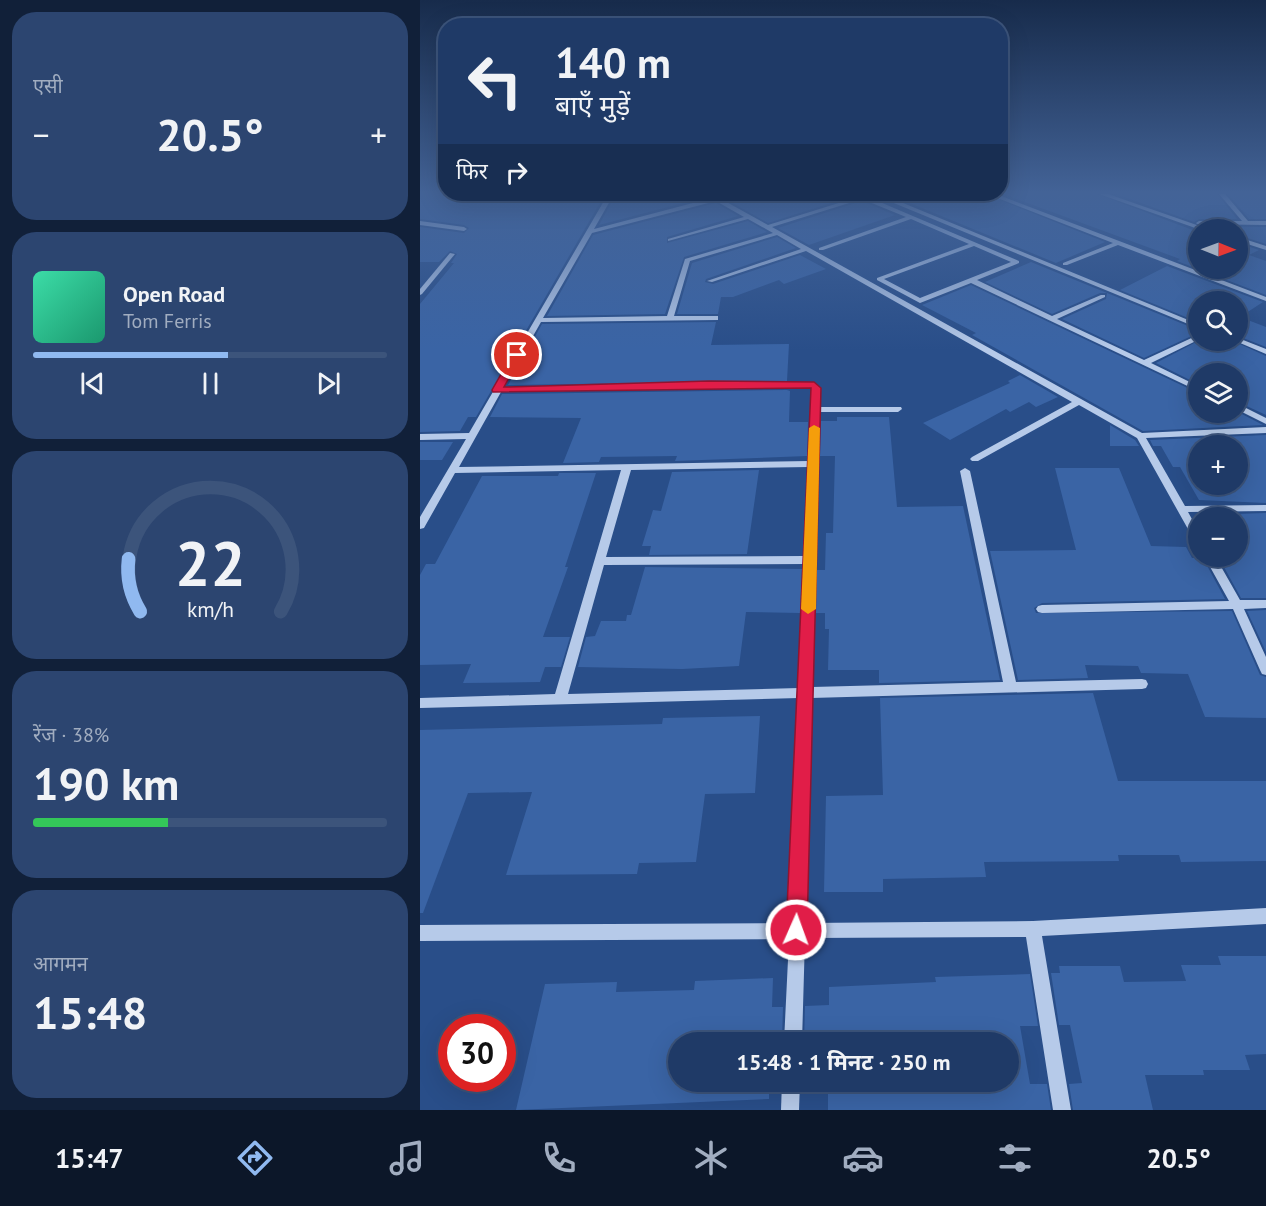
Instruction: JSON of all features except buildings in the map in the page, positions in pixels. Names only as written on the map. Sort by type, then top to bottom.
[{"type":"street","points":[[420,526],[580,246]]},
{"type":"street","points":[[670,319],[687,260],[735,246]]},
{"type":"street","points":[[800,246],[1076,403],[1140,436],[1266,430]]},
{"type":"street","points":[[821,249],[830,246]]},
{"type":"street","points":[[969,246],[879,279],[920,301],[1017,262],[978,246]]},
{"type":"street","points":[[1003,246],[1188,322]]},
{"type":"street","points":[[1065,264],[1111,246]]},
{"type":"street","points":[[1121,246],[1266,299]]},
{"type":"street","points":[[710,281],[806,249]]},
{"type":"street","points":[[420,293],[452,254]]},
{"type":"street","points":[[973,280],[1188,384]]},
{"type":"street","points":[[1053,318],[1102,296]]},
{"type":"street","points":[[537,320],[714,318]]},
{"type":"street","points":[[1145,363],[1188,342]]},
{"type":"street","points":[[1248,345],[1266,352]]},
{"type":"street","points":[[497,390],[709,384],[814,385],[806,692],[793,1032]]},
{"type":"street","points":[[975,459],[1076,403]]},
{"type":"street","points":[[815,410],[898,410]]},
{"type":"street","points":[[1248,412],[1266,421]]},
{"type":"street","points":[[420,437],[471,436]]},
{"type":"street","points":[[1140,436],[1188,520]]},
{"type":"street","points":[[453,470],[813,464]]},
{"type":"street","points":[[560,699],[627,466]]},
{"type":"street","points":[[965,471],[1011,686]]},
{"type":"street","points":[[1182,509],[1266,508]]},
{"type":"street","points":[[600,561],[810,560]]},
{"type":"street","points":[[1215,567],[1236,604],[1266,670]]},
{"type":"street","points":[[1042,609],[1266,604]]},
{"type":"street","points":[[420,703],[1142,684]]},
{"type":"street","points":[[420,933],[1033,929],[1266,916]]},
{"type":"street","points":[[1033,929],[1062,1110]]},
{"type":"street","points":[[790,1110],[791,1092]]},
{"type":"slow traffic","points":[[808,609],[814,428]]},
{"type":"route","points":[[517,355],[497,390],[709,384],[814,385],[816,388],[796,930]]}]
